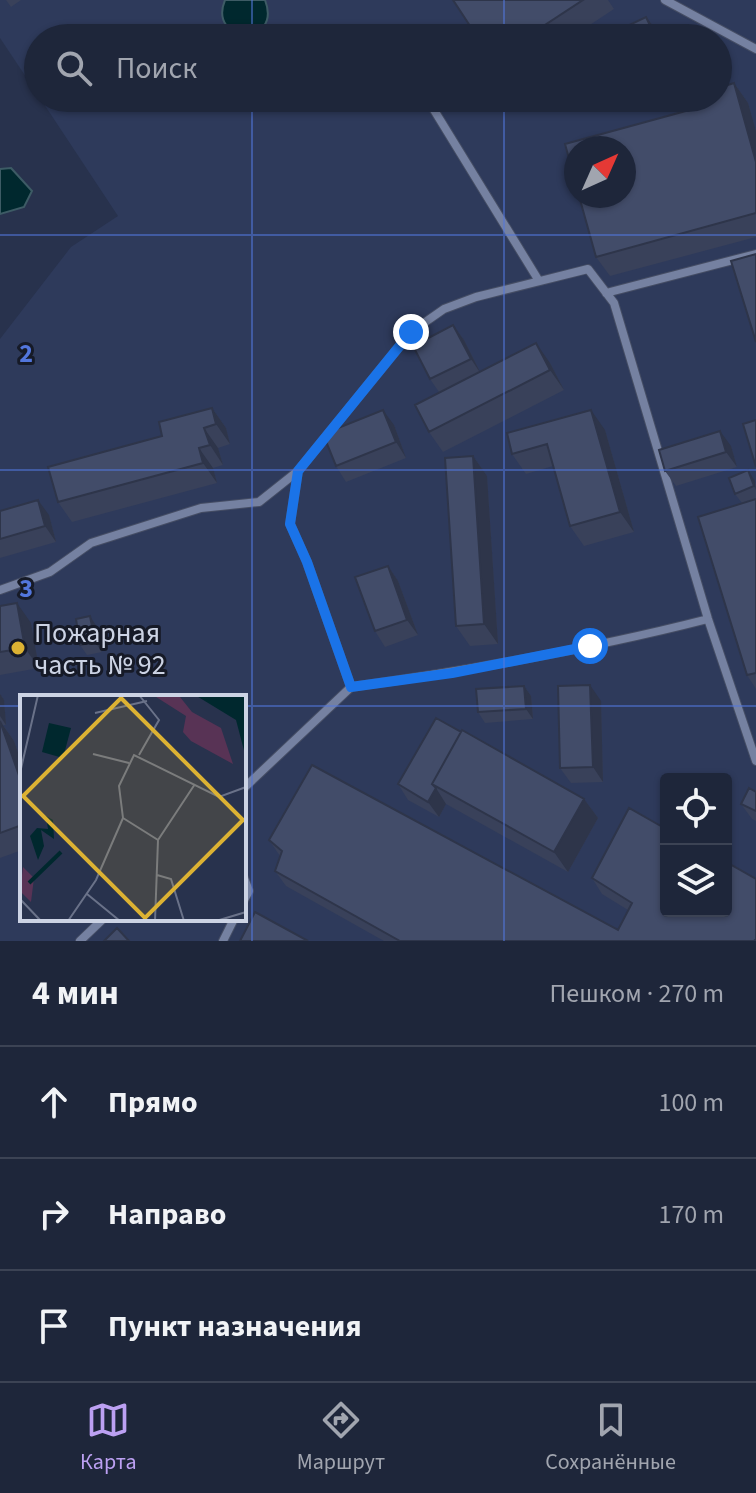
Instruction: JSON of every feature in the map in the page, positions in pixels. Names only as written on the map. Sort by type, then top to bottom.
[{"type":"lane","points":[[665,0],[710,24]]},
{"type":"lane","points":[[732,36],[756,49]]},
{"type":"lane","points":[[435,112],[539,281]]},
{"type":"lane","points":[[606,293],[756,254]]},
{"type":"lane","points":[[0,590],[50,572],[91,543],[201,508],[259,502],[298,471],[411,332],[444,309],[476,297],[588,269],[614,303],[708,619],[756,761]]},
{"type":"lane","points":[[298,471],[290,524],[307,562],[351,687]]},
{"type":"lane","points":[[246,786],[351,687],[452,673],[643,636],[708,619]]},
{"type":"lane","points":[[80,941],[101,921]]},
{"type":"lane","points":[[223,941],[233,921]]},
{"type":"shaded area","points":[[0,0],[756,0],[756,941],[0,941],[0,339],[71,247],[118,216],[49,112],[732,112],[732,24],[24,24],[24,74],[0,38]]},
{"type":"shaded area","points":[[225,0],[265,0],[268,15],[265,24],[226,24],[222,15]]},
{"type":"shaded area","points":[[11,168],[32,191],[24,207],[0,214],[0,169]]},
{"type":"building","points":[[453,0],[583,0],[546,24],[469,24]]},
{"type":"building","points":[[646,17],[649,24],[631,24]]},
{"type":"building","points":[[734,83],[756,162],[756,213],[596,257],[582,208],[636,208],[636,136],[594,136],[682,112],[732,112]]},
{"type":"building","points":[[756,254],[756,342],[731,261]]},
{"type":"building","points":[[453,325],[471,359],[430,379],[413,346]]},
{"type":"building","points":[[536,343],[550,370],[429,432],[415,405]]},
{"type":"building","points":[[212,408],[216,424],[204,428],[210,445],[199,448],[203,463],[58,502],[48,467],[162,436],[159,422]]},
{"type":"building","points":[[383,410],[396,442],[336,466],[323,434]]},
{"type":"building","points":[[591,410],[620,512],[570,526],[547,444],[512,454],[507,433]]},
{"type":"building","points":[[756,420],[756,467],[743,424]]},
{"type":"building","points":[[720,431],[726,452],[665,471],[659,450]]},
{"type":"building","points":[[473,456],[484,624],[456,626],[445,458]]},
{"type":"building","points":[[748,470],[754,486],[735,494],[729,478]]},
{"type":"building","points":[[756,499],[756,673],[747,675],[698,517]]},
{"type":"building","points":[[38,500],[45,526],[0,539],[0,511]]},
{"type":"building","points":[[388,566],[407,620],[375,631],[355,577]]},
{"type":"building","points":[[17,603],[25,648],[0,652],[0,606]]},
{"type":"building","points":[[90,616],[95,642],[80,645],[76,619]]},
{"type":"building","points":[[590,685],[593,767],[560,768],[558,686]]},
{"type":"building","points":[[524,686],[526,709],[478,712],[476,689]]},
{"type":"building","points":[[436,718],[461,732],[432,784],[436,788],[428,802],[398,784]]},
{"type":"building","points":[[0,721],[20,778],[20,826],[0,833]]},
{"type":"building","points":[[462,730],[584,799],[554,852],[432,784]]},
{"type":"building","points":[[312,765],[618,930],[632,903],[592,878],[629,808],[660,826],[660,917],[732,917],[732,865],[756,879],[756,939],[400,941],[275,871],[282,851],[269,840]]},
{"type":"building","points":[[749,788],[756,792],[756,811],[741,804]]},
{"type":"building","points":[[255,912],[308,941],[240,941]]},
{"type":"building","points":[[117,928],[129,941],[104,941]]},
{"type":"place","name":"Пожарная часть № 92","points":[[18,648]]},
{"type":"route","points":[[411,332],[298,471],[290,524],[307,562],[351,687],[452,673],[590,646]]}]
